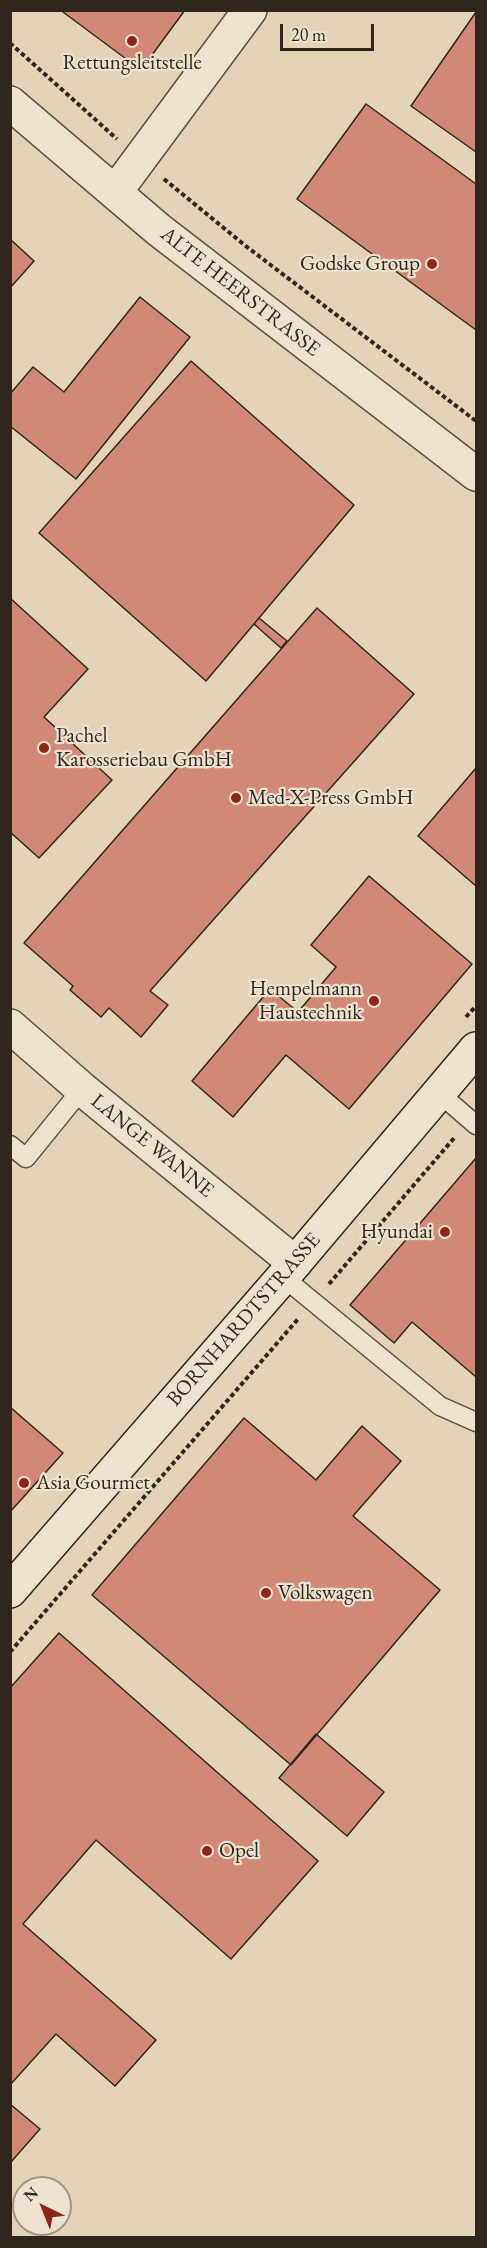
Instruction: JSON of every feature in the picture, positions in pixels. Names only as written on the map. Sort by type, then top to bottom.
[{"type":"street","points":[[116,191],[250,10]]},
{"type":"street","name":"ALTE HEERSTRASSE","points":[[10,103],[159,230],[477,474]]},
{"type":"street","name":"LANGE WANNE","points":[[10,1026],[289,1270]]},
{"type":"street","name":"BORNHARDTSTRASSE","points":[[10,1591],[289,1270],[477,1049]]},
{"type":"lane","points":[[10,1145],[26,1158],[82,1089]]},
{"type":"lane","points":[[439,1093],[473,1122]]},
{"type":"lane","points":[[289,1270],[314,1302],[440,1406],[477,1422]]},
{"type":"path","points":[[10,43],[140,159],[247,247],[477,421]]},
{"type":"path","points":[[10,1652],[473,1122]]},
{"type":"building","name":"Rettungsleitstelle","points":[[64,10],[185,10],[141,70],[63,12]]},
{"type":"building","points":[[476,12],[476,152],[411,106]]},
{"type":"building","name":"Godske Group","points":[[366,104],[476,184],[476,330],[297,199]]},
{"type":"building","points":[[10,239],[34,261],[10,288]]},
{"type":"building","points":[[140,297],[190,337],[76,479],[10,426],[10,394],[33,367],[64,392]]},
{"type":"building","points":[[191,361],[354,505],[206,681],[39,533]]},
{"type":"building","name":"Pachel Karosseriebau GmbH","points":[[10,598],[88,669],[44,717],[112,780],[39,858],[10,832]]},
{"type":"building","name":"Med-X-Press GmbH","points":[[317,608],[414,694],[150,991],[168,1005],[141,1037],[109,1008],[101,1017],[70,990],[73,986],[24,943]]},
{"type":"building","points":[[259,618],[287,641],[281,648],[254,624]]},
{"type":"building","points":[[476,768],[476,886],[418,836]]},
{"type":"building","name":"Hempelmann Haustechnik","points":[[369,876],[472,964],[349,1109],[286,1055],[233,1117],[192,1081],[270,989],[298,1012],[336,967],[311,945]]},
{"type":"building","name":"Hyundai","points":[[476,1158],[476,1377],[412,1322],[394,1343],[350,1305]]},
{"type":"building","name":"Asia Gourmet","points":[[10,1407],[63,1453],[10,1512]]},
{"type":"building","name":"Volkswagen","points":[[244,1418],[316,1480],[362,1426],[401,1461],[353,1516],[440,1590],[291,1765],[92,1595]]},
{"type":"building","name":"Opel","points":[[59,1633],[318,1861],[231,1959],[96,1840],[23,1924],[156,2040],[115,2086],[56,2034],[10,2085],[10,1688]]},
{"type":"building","points":[[316,1734],[384,1792],[347,1836],[279,1778]]},
{"type":"building","points":[[10,2104],[40,2129],[11,2162],[10,2161]]},
{"type":"place","name":"Rettungsleitstelle","points":[[132,41]]},
{"type":"place","name":"Godske Group","points":[[432,264]]},
{"type":"place","name":"Pachel Karosseriebau GmbH","points":[[44,748]]},
{"type":"place","name":"Med-X-Press GmbH","points":[[236,798]]},
{"type":"place","name":"Hempelmann Haustechnik","points":[[374,1001]]},
{"type":"place","name":"Hyundai","points":[[445,1232]]},
{"type":"place","name":"Asia Gourmet","points":[[24,1483]]},
{"type":"place","name":"Volkswagen","points":[[266,1593]]},
{"type":"place","name":"Opel","points":[[207,1851]]}]
